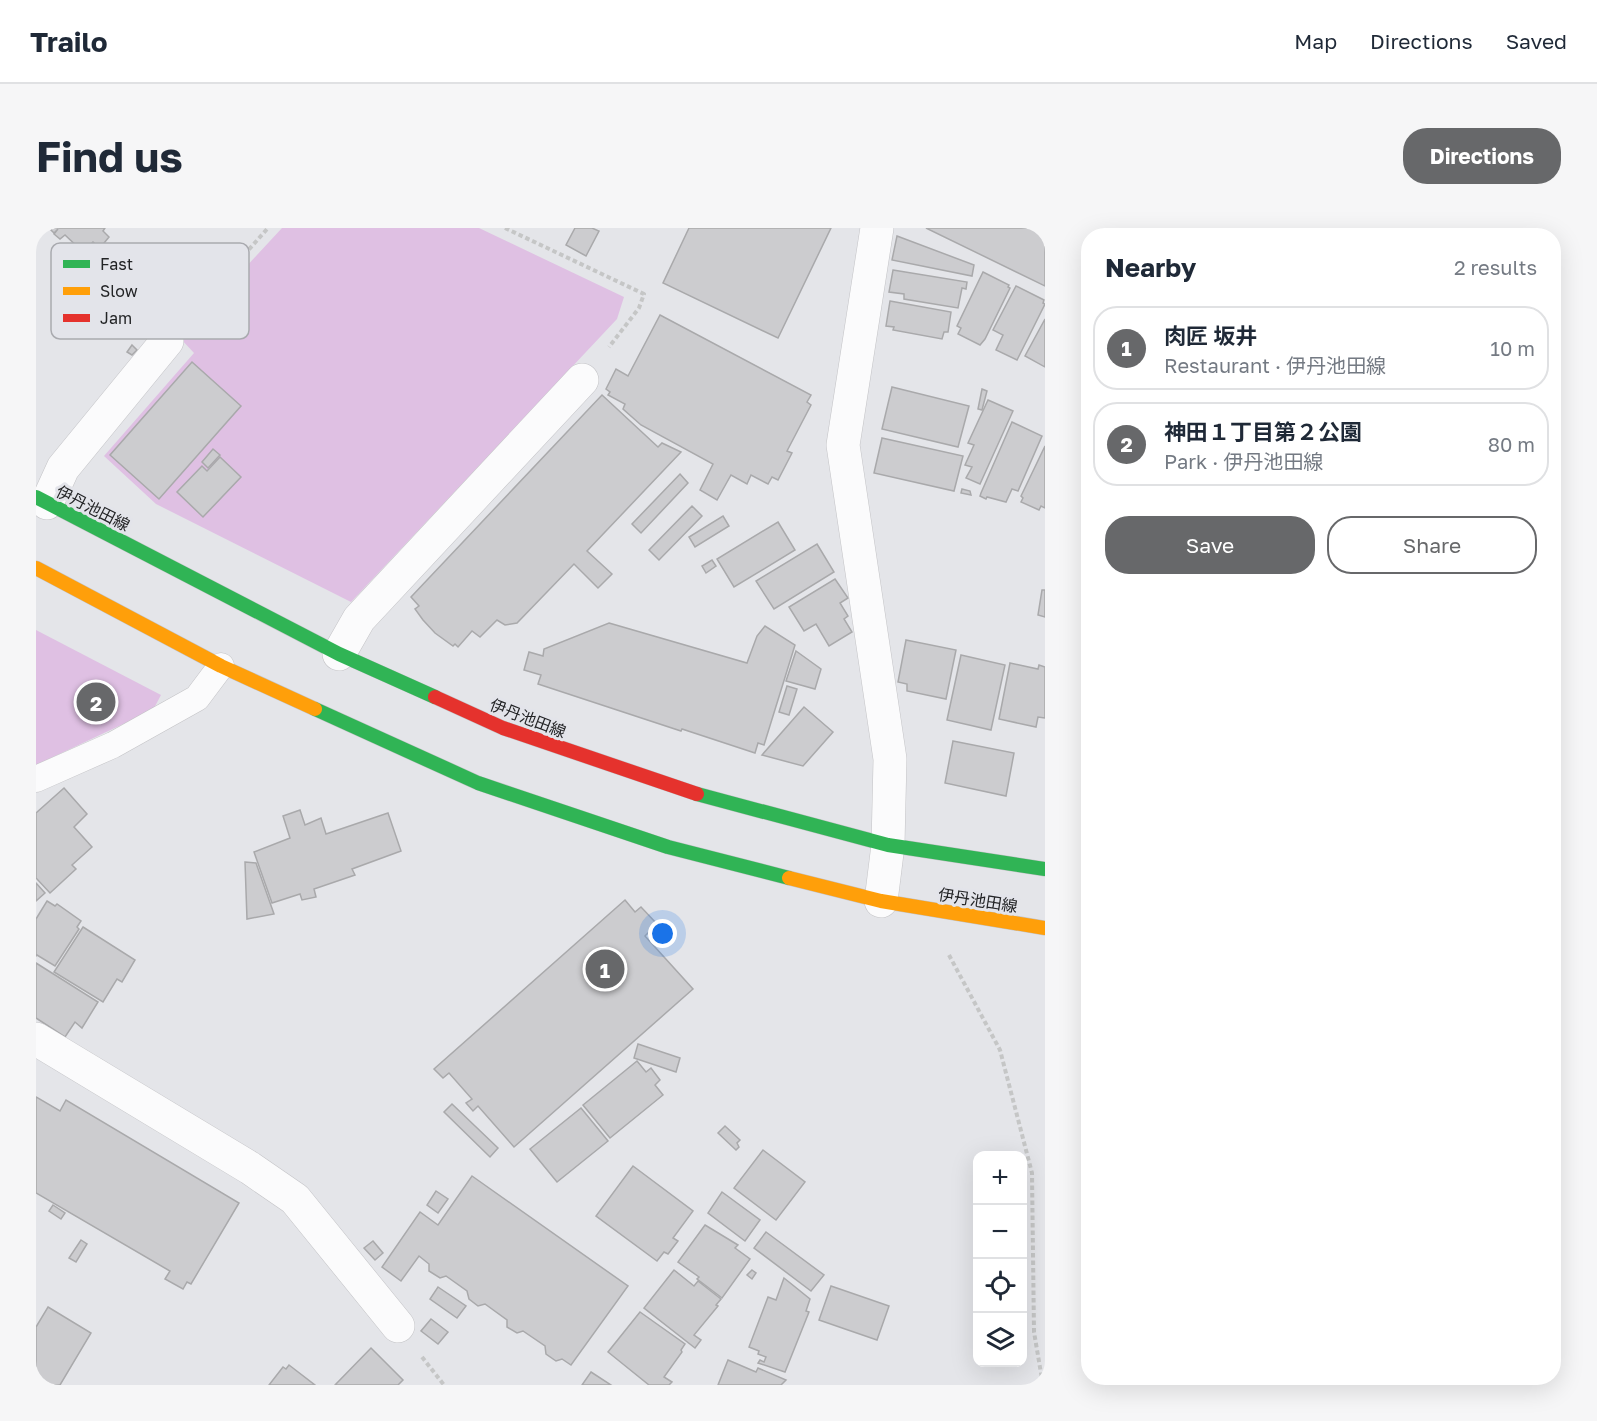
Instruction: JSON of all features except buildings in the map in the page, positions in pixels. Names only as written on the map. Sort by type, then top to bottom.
[{"type":"main road","name":"伊丹池田線","points":[[41,500],[339,654],[503,728],[688,792],[888,845],[1045,869]]},
{"type":"main road","name":"伊丹池田線","points":[[36,568],[221,666],[478,783],[668,847],[881,901],[1045,927]]},
{"type":"street","points":[[877,228],[843,445],[890,759],[888,845],[881,901]]},
{"type":"street","points":[[41,500],[63,468],[167,341]]},
{"type":"street","points":[[339,654],[359,619],[582,380]]},
{"type":"street","points":[[36,1039],[250,1168],[295,1199],[398,1326]]},
{"type":"lane","points":[[36,779],[113,745],[197,698],[221,666]]},
{"type":"path","points":[[249,249],[268,228]]},
{"type":"path","points":[[505,228],[644,294],[639,308],[582,380]]},
{"type":"path","points":[[948,912],[949,955],[1000,1050],[1032,1173],[1034,1332],[1044,1385]]},
{"type":"shaded area","points":[[282,228],[479,228],[624,297],[617,319],[351,602],[156,504],[104,456],[194,353],[181,339],[249,339],[249,264]]},
{"type":"shaded area","points":[[36,630],[161,695],[153,710],[36,765]]},
{"type":"traffic: fast","points":[[36,497],[339,654],[435,697]]},
{"type":"traffic: fast","points":[[315,709],[478,783],[668,847],[789,878]]},
{"type":"traffic: fast","points":[[697,794],[888,845],[1045,869]]},
{"type":"traffic: slow","points":[[36,568],[221,666],[315,709]]},
{"type":"traffic: slow","points":[[789,878],[881,901],[1045,928]]},
{"type":"traffic: jam","points":[[435,697],[503,728],[697,794]]},
{"type":"place","name":"神田１丁目第２公園","points":[[96,702]]},
{"type":"place","name":"肉匠 坂井","points":[[605,969]]}]
